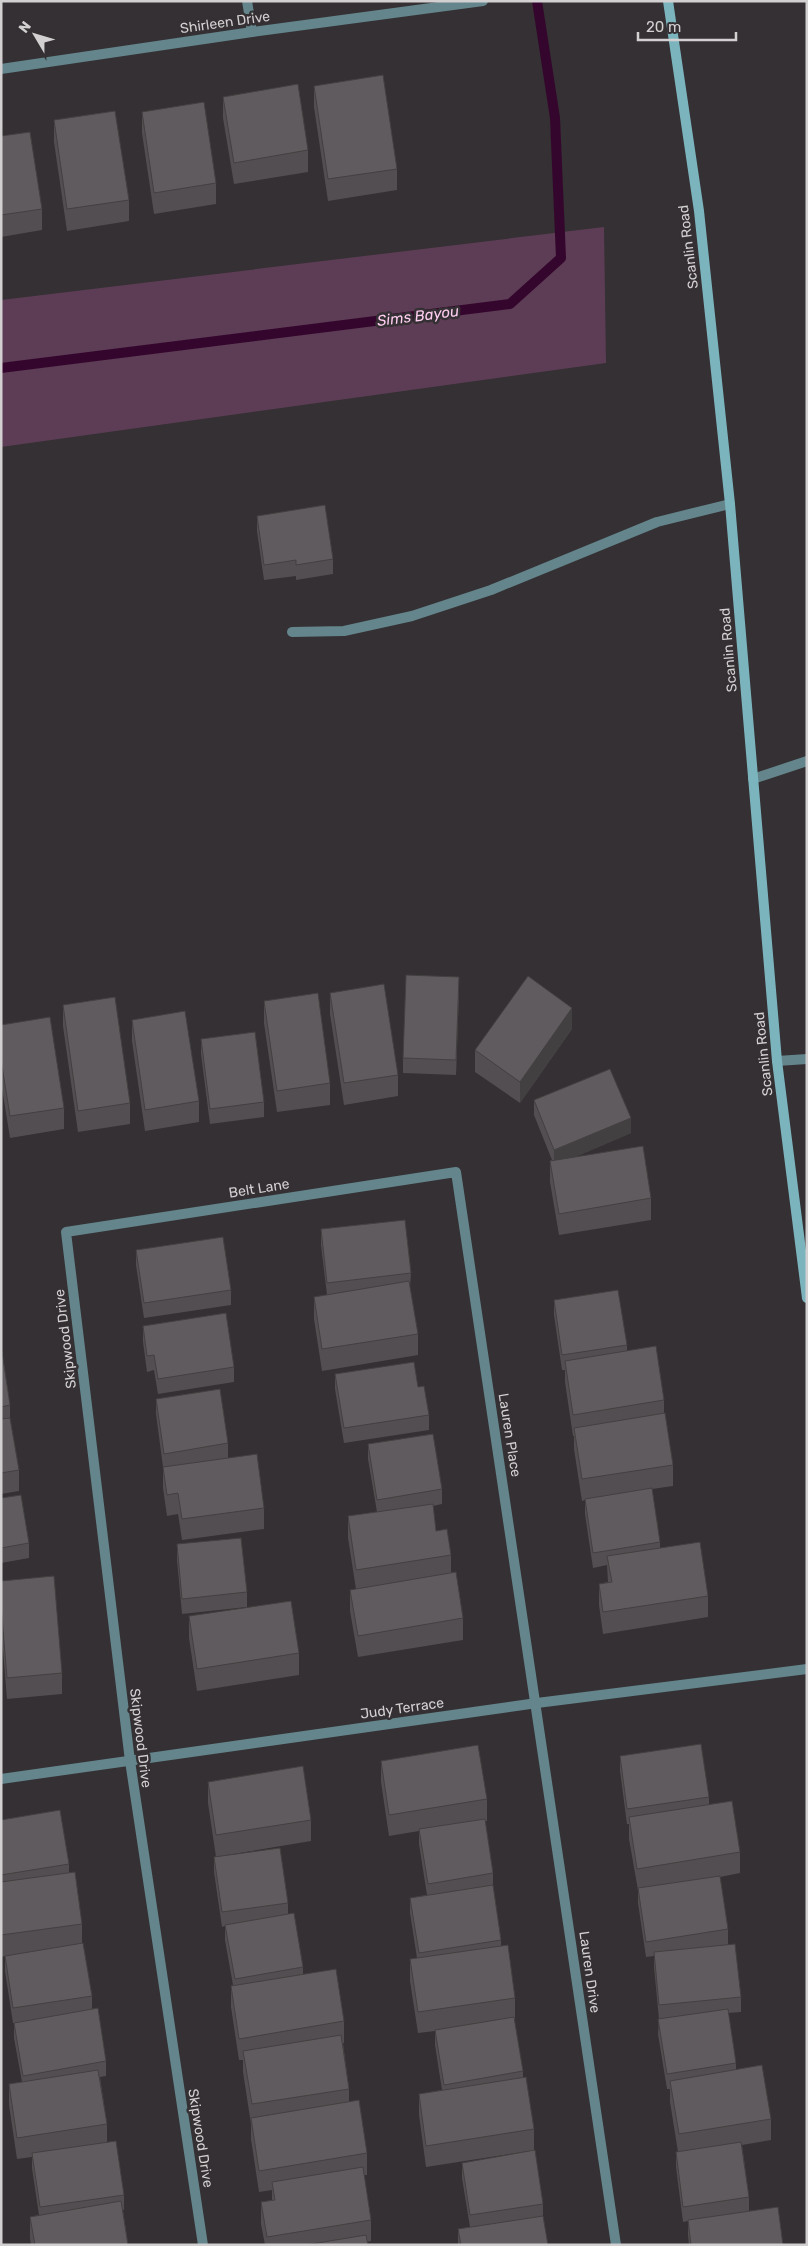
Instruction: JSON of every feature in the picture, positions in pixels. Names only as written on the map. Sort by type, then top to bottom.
[{"type":"street","points":[[247,1],[252,32]]},
{"type":"street","name":"Shirleen Drive","points":[[1,69],[252,32],[483,1]]},
{"type":"street","name":"Scanlin Road","points":[[668,1],[699,211],[730,504],[776,1062],[807,1298]]},
{"type":"street","points":[[292,632],[344,631],[412,616],[516,580],[656,522],[730,504]]},
{"type":"street","points":[[753,779],[807,761]]},
{"type":"street","points":[[776,1062],[807,1059]]},
{"type":"street","name":"Belt Lane","points":[[66,1232],[456,1172]]},
{"type":"street","name":"Lauren Place","points":[[456,1172],[537,1703]]},
{"type":"street","name":"Skipwood Drive","points":[[66,1232],[130,1761],[203,2245]]},
{"type":"street","name":"Judy Terrace","points":[[1,1779],[537,1703],[807,1669]]},
{"type":"street","name":"Lauren Drive","points":[[537,1703],[616,2245]]},
{"type":"shaded area","points":[[604,227],[606,363],[1,447],[1,300]]},
{"type":"building","points":[[383,75],[397,169],[328,179],[314,86]]},
{"type":"building","points":[[298,84],[308,150],[234,163],[223,97]]},
{"type":"building","points":[[204,102],[216,183],[154,193],[142,112]]},
{"type":"building","points":[[115,111],[129,200],[67,209],[54,120]]},
{"type":"building","points":[[30,132],[42,209],[1,215],[1,136]]},
{"type":"building","points":[[325,505],[333,559],[296,565],[296,560],[264,565],[257,516]]},
{"type":"building","points":[[406,975],[459,977],[456,1060],[403,1058]]},
{"type":"building","points":[[528,976],[572,1008],[520,1082],[475,1050]]},
{"type":"building","points":[[384,984],[398,1075],[344,1083],[330,993]]},
{"type":"building","points":[[318,993],[330,1083],[277,1091],[264,1001]]},
{"type":"building","points":[[115,997],[130,1103],[78,1111],[63,1005]]},
{"type":"building","points":[[185,1011],[199,1101],[145,1110],[132,1020]]},
{"type":"building","points":[[50,1017],[64,1108],[10,1116],[1,1060],[1,1025]]},
{"type":"building","points":[[255,1032],[264,1102],[210,1109],[201,1039]]},
{"type":"building","points":[[610,1069],[631,1118],[554,1150],[534,1100]]},
{"type":"building","points":[[643,1146],[651,1198],[559,1214],[550,1161]]},
{"type":"building","points":[[405,1220],[411,1273],[327,1283],[321,1229]]},
{"type":"building","points":[[223,1237],[231,1290],[144,1303],[136,1250]]},
{"type":"building","points":[[409,1281],[418,1334],[322,1349],[314,1297]]},
{"type":"building","points":[[618,1290],[627,1345],[562,1355],[554,1300]]},
{"type":"building","points":[[226,1313],[234,1367],[158,1379],[154,1355],[147,1356],[143,1326]]},
{"type":"building","points":[[656,1346],[664,1400],[573,1415],[565,1361]]},
{"type":"building","points":[[1,1352],[10,1405],[1,1407]]},
{"type":"building","points":[[414,1362],[418,1387],[424,1386],[429,1415],[344,1428],[335,1374]]},
{"type":"building","points":[[220,1389],[228,1443],[164,1454],[156,1399]]},
{"type":"building","points":[[665,1413],[673,1465],[582,1479],[574,1428]]},
{"type":"building","points":[[10,1418],[19,1470],[1,1473],[1,1419]]},
{"type":"building","points":[[433,1434],[442,1489],[377,1500],[368,1444]]},
{"type":"building","points":[[257,1454],[264,1508],[182,1519],[178,1493],[167,1495],[163,1467]]},
{"type":"building","points":[[652,1488],[660,1542],[593,1553],[585,1499]]},
{"type":"building","points":[[21,1495],[29,1543],[1,1548],[1,1498]]},
{"type":"building","points":[[433,1504],[436,1531],[447,1529],[451,1555],[356,1570],[348,1516]]},
{"type":"building","points":[[241,1538],[247,1592],[182,1599],[177,1544]]},
{"type":"building","points":[[700,1542],[708,1596],[603,1612],[599,1584],[612,1582],[607,1556]]},
{"type":"building","points":[[456,1572],[463,1618],[358,1636],[350,1590]]},
{"type":"building","points":[[54,1576],[62,1673],[7,1678],[1,1581]]},
{"type":"building","points":[[291,1601],[299,1653],[197,1669],[189,1616]]},
{"type":"building","points":[[701,1744],[709,1797],[627,1809],[620,1756]]},
{"type":"building","points":[[478,1745],[487,1799],[389,1815],[381,1761]]},
{"type":"building","points":[[303,1766],[311,1820],[216,1835],[208,1782]]},
{"type":"building","points":[[732,1801],[740,1852],[637,1869],[629,1817]]},
{"type":"building","points":[[60,1810],[69,1864],[1,1875],[1,1820]]},
{"type":"building","points":[[485,1819],[493,1873],[428,1884],[419,1829]]},
{"type":"building","points":[[280,1848],[288,1903],[222,1912],[214,1857]]},
{"type":"building","points":[[75,1872],[82,1924],[1,1935],[1,1882]]},
{"type":"building","points":[[720,1876],[728,1929],[646,1942],[638,1888]]},
{"type":"building","points":[[493,1885],[501,1940],[419,1953],[410,1898]]},
{"type":"building","points":[[294,1913],[303,1967],[235,1979],[225,1925]]},
{"type":"building","points":[[83,1943],[92,1996],[13,2008],[5,1956]]},
{"type":"building","points":[[735,1944],[741,1997],[659,2005],[654,1952]]},
{"type":"building","points":[[508,1945],[515,1998],[418,2012],[410,1959]]},
{"type":"building","points":[[336,1969],[344,2021],[239,2039],[231,1986]]},
{"type":"building","points":[[98,2008],[106,2061],[23,2076],[14,2023]]},
{"type":"building","points":[[728,2009],[736,2063],[667,2074],[658,2019]]},
{"type":"building","points":[[514,2017],[523,2071],[444,2085],[435,2030]]},
{"type":"building","points":[[341,2035],[349,2089],[252,2104],[243,2051]]},
{"type":"building","points":[[762,2065],[771,2119],[679,2134],[670,2081]]},
{"type":"building","points":[[98,2070],[107,2124],[17,2138],[9,2084]]},
{"type":"building","points":[[526,2077],[534,2129],[426,2146],[419,2094]]},
{"type":"building","points":[[359,2100],[367,2153],[259,2171],[251,2118]]},
{"type":"building","points":[[116,2141],[124,2195],[40,2207],[32,2153]]},
{"type":"building","points":[[741,2142],[749,2197],[683,2207],[676,2152]]},
{"type":"building","points":[[535,2150],[543,2204],[470,2215],[462,2163]]},
{"type":"building","points":[[363,2167],[371,2220],[267,2237],[261,2202],[275,2200],[272,2182]]},
{"type":"building","points":[[121,2201],[128,2245],[35,2245],[30,2217]]},
{"type":"building","points":[[778,2207],[783,2245],[691,2245],[688,2220]]},
{"type":"building","points":[[543,2216],[548,2245],[461,2245],[458,2229]]},
{"type":"building","points":[[366,2235],[368,2245],[305,2245]]},
{"type":"waterway","name":"Sims Bayou","points":[[1,368],[510,304],[561,258],[555,118],[537,1]]}]
